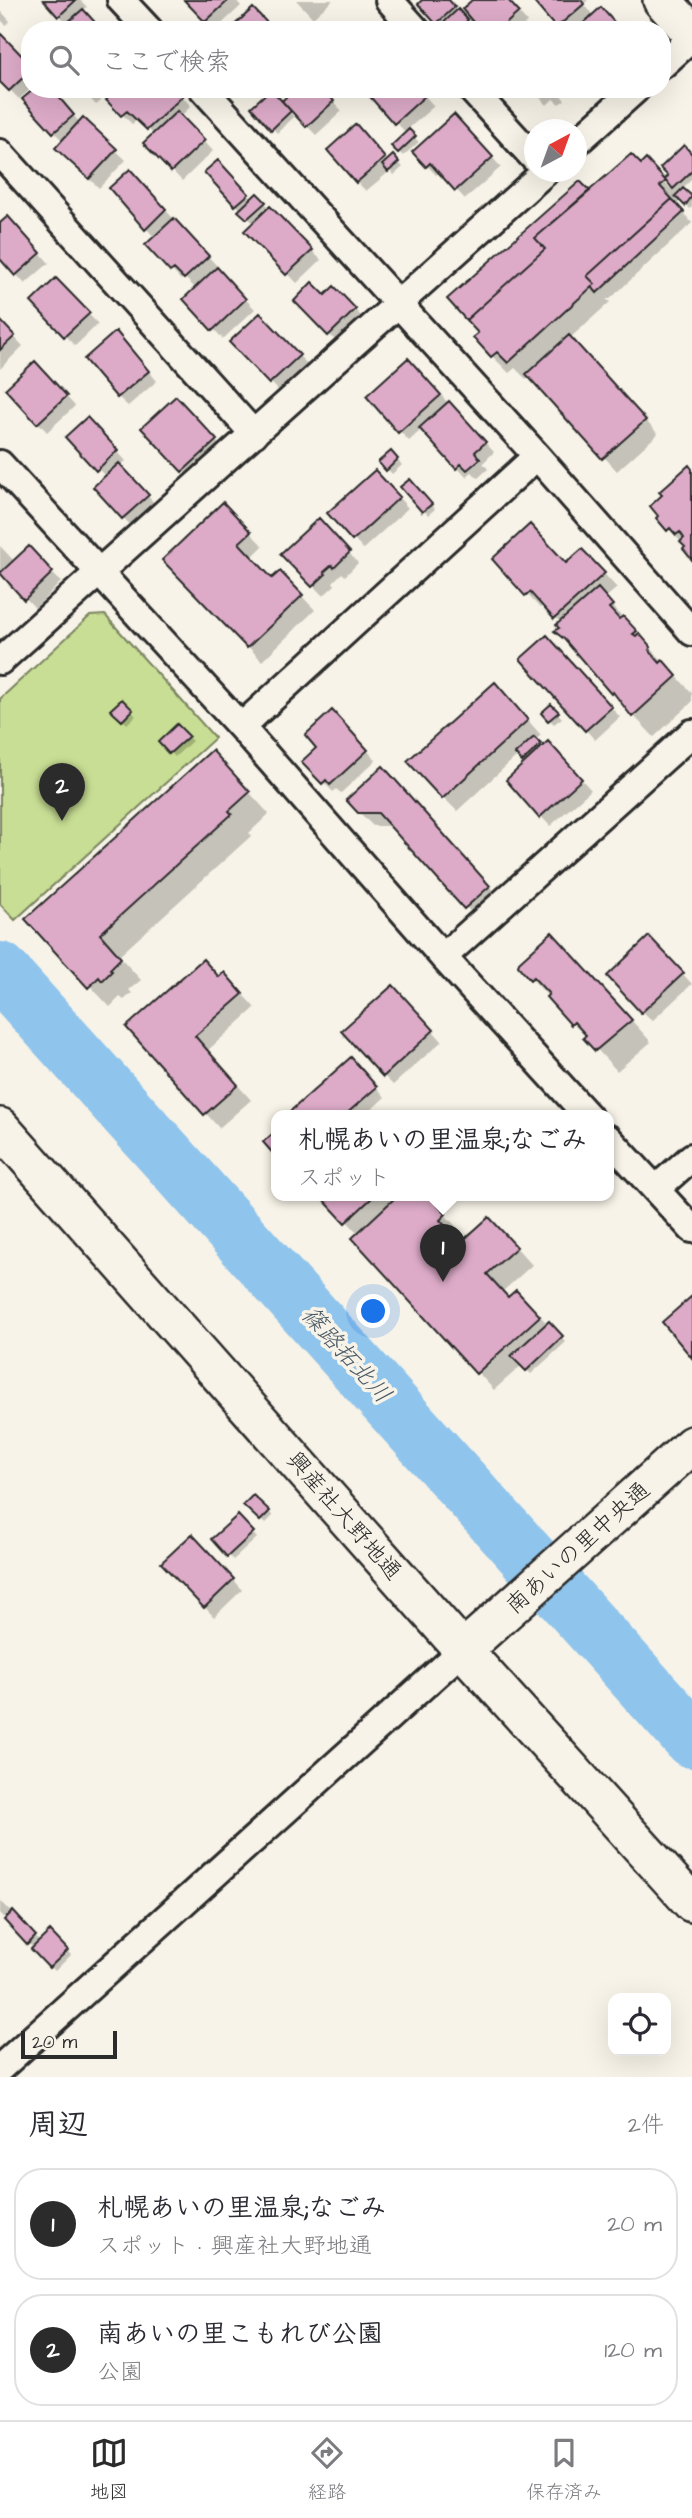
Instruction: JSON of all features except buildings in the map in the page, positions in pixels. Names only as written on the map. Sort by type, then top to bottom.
[{"type":"street","points":[[121,0],[141,21]]},
{"type":"street","points":[[389,0],[408,21]]},
{"type":"street","points":[[663,0],[692,33]]},
{"type":"street","points":[[671,57],[692,38]]},
{"type":"street","points":[[211,98],[537,456],[692,632]]},
{"type":"street","points":[[479,98],[524,147]]},
{"type":"street","points":[[587,133],[626,98]]},
{"type":"street","points":[[0,153],[254,433]]},
{"type":"street","points":[[0,661],[534,182]]},
{"type":"street","points":[[241,727],[537,456]]},
{"type":"street","points":[[0,464],[241,727],[443,957],[583,1110]]},
{"type":"street","points":[[443,957],[692,733]]},
{"type":"street","name":"興産社大野地通","points":[[0,1127],[463,1650],[692,1903]]},
{"type":"street","points":[[614,1144],[692,1229]]},
{"type":"street","points":[[656,1189],[692,1157]]},
{"type":"street","name":"南あいの里中央通","points":[[463,1650],[692,1445]]},
{"type":"street","points":[[0,2068],[463,1650]]},
{"type":"green space","points":[[105,615],[215,738],[15,920],[0,904],[0,699],[90,616]]},
{"type":"waterway","name":"篠路拓北川","points":[[0,971],[692,1739]]},
{"type":"place","name":"南あいの里こもれび公園","points":[[62,821]]},
{"type":"place","name":"札幌あいの里温泉;なごみ","points":[[443,1282]]}]
